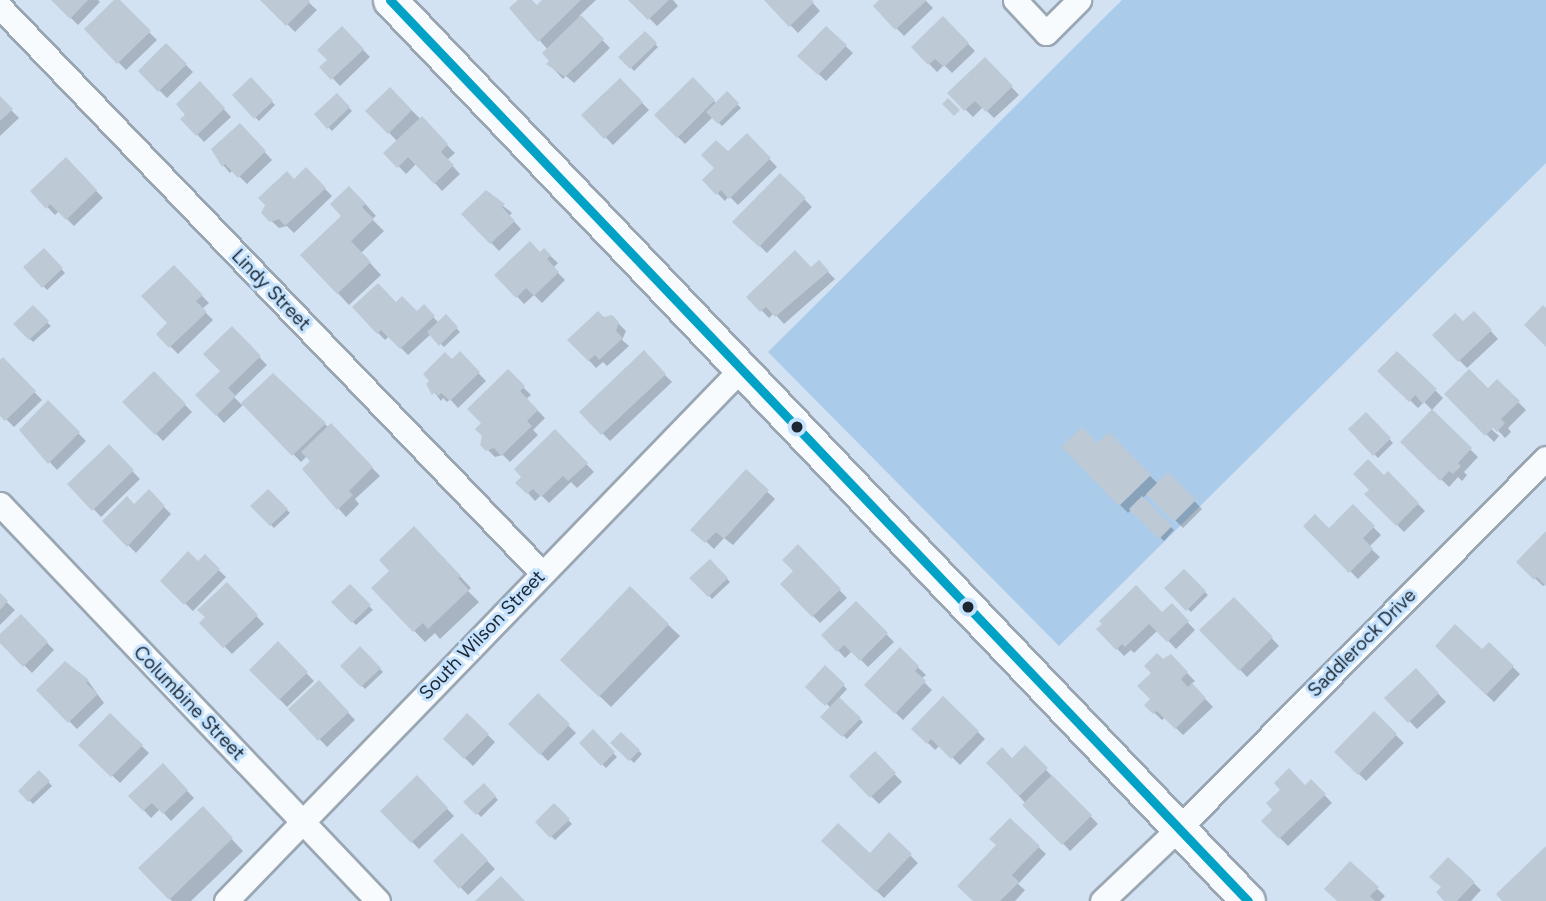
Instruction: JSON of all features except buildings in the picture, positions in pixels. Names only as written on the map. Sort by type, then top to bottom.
[{"type":"main road","points":[[390,0],[1248,901]]},
{"type":"street","points":[[1014,0],[1046,33],[1079,0]]},
{"type":"street","name":"Lindy Street","points":[[0,7],[542,573]]},
{"type":"street","name":"South Wilson Street","points":[[226,901],[740,370]]},
{"type":"street","name":"Saddlerock Drive","points":[[1102,901],[1179,828],[1546,458]]},
{"type":"street","name":"Columbine Street","points":[[0,504],[378,901]]},
{"type":"shaded area","points":[[1122,0],[1546,0],[1546,163],[1059,646],[768,352]]},
{"type":"transit line","points":[[390,0],[1248,901]]}]
